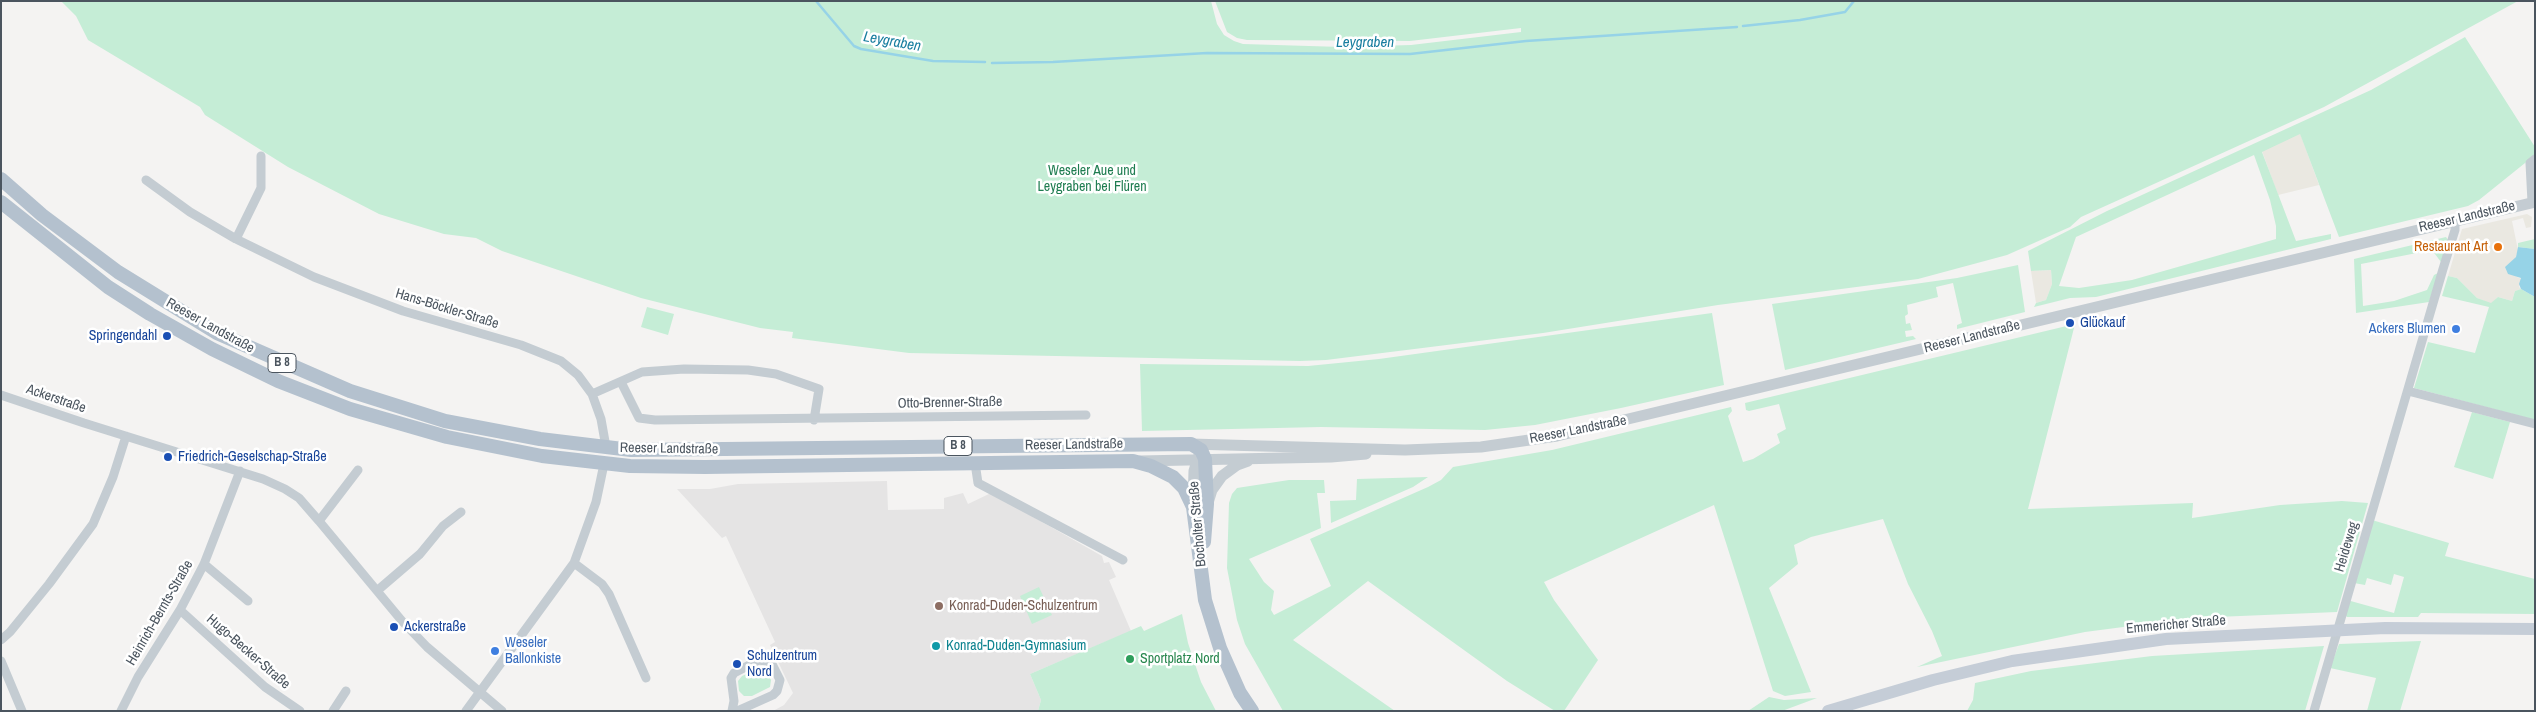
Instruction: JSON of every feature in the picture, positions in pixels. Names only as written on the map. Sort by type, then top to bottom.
[{"type":"main road","name":"Reeser Landstraße","points":[[1,179],[42,215],[118,272],[217,332],[350,392],[445,421],[540,439],[631,450],[1200,451]]},
{"type":"main road","name":"Reeser Landstraße","points":[[1,202],[78,265],[150,314],[212,349],[278,380],[350,409],[446,437],[542,456],[604,464],[705,467],[1133,461]]},
{"type":"main road","points":[[604,464],[606,447]]},
{"type":"main road","name":"Bocholter Straße","points":[[1200,451],[1200,506],[1206,600],[1220,648],[1240,693],[1252,711]]},
{"type":"main road","name":"B 8","points":[[1133,461],[1151,466],[1173,478],[1200,506]]},
{"type":"main road","name":"Emmericher Straße","points":[[1828,711],[1942,678],[2012,661],[2090,648],[2166,639],[2336,630],[2535,629]]},
{"type":"street","points":[[236,239],[261,188],[261,156]]},
{"type":"street","points":[[2533,161],[2533,202]]},
{"type":"street","name":"Hans-Böckler-Straße","points":[[146,180],[190,212],[236,239],[349,292],[452,327],[536,350],[561,361],[578,376],[592,394],[601,419],[606,447]]},
{"type":"street","name":"Reeser Landstraße","points":[[1133,461],[1200,451],[1405,450],[1481,447],[1557,436],[2533,202]]},
{"type":"street","name":"Heideweg","points":[[2314,711],[2336,630],[2455,230],[2455,220]]},
{"type":"street","points":[[592,394],[642,372],[660,370],[748,370],[776,374],[819,388],[814,420]]},
{"type":"street","name":"Otto-Brenner-Straße","points":[[621,382],[639,418],[814,420],[1086,415]]},
{"type":"street","points":[[2408,391],[2535,424]]},
{"type":"street","name":"Ackerstraße","points":[[1,395],[240,471],[285,489],[299,498],[426,648],[502,711]]},
{"type":"street","points":[[1,640],[10,632],[49,584],[93,524],[113,477],[126,436]]},
{"type":"street","name":"Reeser Landstraße","points":[[1200,451],[1258,458],[1331,457],[1405,450]]},
{"type":"street","points":[[1200,506],[1222,476],[1237,465],[1258,458]]},
{"type":"street","points":[[975,463],[978,483],[1123,560]]},
{"type":"street","points":[[466,711],[574,563],[596,502],[604,464]]},
{"type":"street","points":[[319,521],[358,470]]},
{"type":"street","name":"Heinrich-Bernts-Straße","points":[[121,711],[138,677],[180,610],[204,564],[240,471]]},
{"type":"street","points":[[378,590],[420,554],[443,526],[461,512]]},
{"type":"street","points":[[574,563],[592,576],[609,594],[646,678]]},
{"type":"street","points":[[204,564],[248,601]]},
{"type":"street","name":"Hugo-Becker-Straße","points":[[180,610],[265,687],[300,711]]},
{"type":"street","points":[[732,711],[734,701],[731,678],[734,673],[759,660],[771,662],[780,680],[777,691],[737,711]]},
{"type":"street","points":[[1,661],[22,711]]},
{"type":"street","points":[[333,711],[346,691]]},
{"type":"shaded area","points":[[2300,133],[2319,185],[2278,195],[2262,151]]},
{"type":"shaded area","points":[[2527,214],[2532,217],[2531,227],[2526,228],[2523,218],[2512,221],[2518,250],[2516,257],[2509,266],[2517,277],[2522,279],[2519,287],[2521,289],[2515,291],[2512,301],[2498,297],[2491,304],[2477,298],[2457,278],[2448,276],[2462,229]]},
{"type":"shaded area","points":[[2051,270],[2052,284],[2046,300],[2036,303],[2031,271]]},
{"type":"shaded area","name":"Konrad-Duden-Schulzentrum","points":[[887,481],[888,510],[944,509],[944,498],[963,493],[968,504],[991,493],[1102,556],[1104,563],[1109,562],[1116,577],[1109,580],[1131,631],[1030,674],[1041,700],[1038,711],[773,711],[784,705],[793,693],[770,645],[775,642],[726,536],[722,538],[677,489],[710,489],[738,484]]},
{"type":"green space","name":"Weseler Aue und Leygraben bei Flüren","points":[[61,1],[1211,1],[1217,24],[1224,35],[1234,41],[1243,44],[1342,47],[1411,45],[1521,32],[1521,28],[1410,41],[1247,40],[1237,38],[1227,32],[1215,1],[2518,1],[2324,107],[2081,217],[2070,227],[2007,255],[1918,279],[1718,305],[1543,333],[1326,360],[1300,361],[909,353],[792,338],[793,332],[760,328],[641,298],[502,251],[476,238],[444,234],[379,214],[288,167],[205,115],[200,107],[88,40],[76,16]]},
{"type":"green space","points":[[2465,37],[2535,147],[2535,155],[2479,200],[2468,206],[2339,237],[2300,134],[2262,152],[2296,241],[2331,234],[2331,239],[2096,297],[2070,298],[2034,307],[2036,303],[2046,300],[2052,284],[2051,270],[2031,271],[2028,251],[2107,211],[2371,90]],"holes":[[[2254,155],[2270,200],[2276,226],[2276,239],[2132,280],[2079,288],[2059,286],[2076,237]]]},
{"type":"green space","points":[[2446,237],[2448,240],[2441,262],[2432,250],[2361,264],[2363,306],[2394,301],[2427,290],[2434,275],[2438,273],[2429,302],[2356,313],[2354,259]]},
{"type":"green space","points":[[2535,239],[2535,249],[2518,247],[2518,243]]},
{"type":"green space","points":[[2018,265],[2025,312],[1957,329],[1957,325],[1962,323],[1953,283],[1936,287],[1938,297],[1907,305],[1906,324],[1910,323],[1912,330],[1905,331],[1906,337],[1913,336],[1916,339],[1785,370],[1772,304],[1957,278]]},
{"type":"green space","points":[[2448,276],[2457,278],[2477,298],[2491,303],[2498,297],[2512,301],[2515,291],[2521,289],[2535,297],[2535,420],[2414,388],[2428,342],[2475,353],[2489,307],[2442,296]]},
{"type":"green space","points":[[647,307],[674,314],[668,335],[641,327]]},
{"type":"green space","points":[[1712,313],[1724,385],[1621,408],[1535,425],[1485,430],[1321,427],[1142,431],[1140,364],[1308,366],[1379,359]]},
{"type":"green space","points":[[2075,324],[2028,509],[2193,503],[2192,518],[2280,505],[2342,501],[2368,503],[2337,612],[2192,618],[2085,632],[1917,667],[1942,656],[1932,631],[1908,584],[1883,519],[1811,537],[1794,545],[1798,564],[1769,588],[1811,692],[1785,696],[1773,691],[1714,505],[1544,582],[1554,600],[1598,660],[1564,711],[1555,711],[1507,681],[1368,581],[1293,640],[1395,711],[1283,711],[1245,644],[1237,620],[1227,568],[1229,503],[1232,494],[1237,488],[1289,480],[1324,480],[1325,493],[1317,493],[1321,528],[1249,559],[1264,582],[1274,591],[1271,610],[1274,615],[1331,586],[1310,539],[1428,487],[1441,480],[1453,467],[1552,450],[1731,407],[1732,411],[1728,416],[1743,462],[1753,459],[1780,443],[1777,434],[1786,429],[1779,404],[1749,411],[1746,410],[1745,403]]},
{"type":"green space","points":[[2472,412],[2510,422],[2493,479],[2454,467]]},
{"type":"green space","points":[[1428,477],[1413,487],[1331,523],[1330,501],[1356,500],[1357,479]]},
{"type":"green space","points":[[2372,520],[2449,543],[2445,556],[2535,579],[2535,614],[2421,613],[2418,617],[2347,617],[2345,615],[2347,600],[2394,613],[2404,577],[2394,574],[2391,585],[2367,578],[2365,585],[2354,583]]},
{"type":"green space","points":[[1039,587],[1052,615],[1032,624],[1020,596]]},
{"type":"green space","name":"Sportplatz Nord","points":[[1182,614],[1188,643],[1201,682],[1216,711],[1038,711],[1041,700],[1030,674],[1141,626],[1144,631]]},
{"type":"green space","points":[[2421,641],[2400,711],[2367,711],[2376,678],[2330,668],[2339,644]]},
{"type":"green space","points":[[2324,646],[2305,711],[1967,711],[1973,700],[1975,683],[2031,671],[2152,656]]},
{"type":"green space","points":[[758,669],[768,673],[771,680],[770,687],[752,696],[744,696],[739,691],[738,681],[742,676]]},
{"type":"green space","points":[[1769,697],[1784,700],[1817,698],[1782,711],[1748,711]]},
{"type":"water","points":[[2518,247],[2535,249],[2535,297],[2521,289],[2519,284],[2521,278],[2508,274],[2505,267],[2516,257]]},
{"type":"waterway","name":"Leygraben","points":[[816,1],[854,46],[861,49],[933,61],[985,62]]},
{"type":"waterway","name":"Leygraben","points":[[1743,26],[1800,20],[1845,12],[1854,1]]},
{"type":"waterway","name":"Leygraben","points":[[992,63],[1053,62],[1207,53],[1410,54],[1526,41],[1737,27]]},
{"type":"place","name":"Restaurant Art","points":[[2498,247]]},
{"type":"place","name":"Glückauf","points":[[2070,323]]},
{"type":"place","name":"Ackers Blumen","points":[[2456,329]]},
{"type":"place","name":"Springendahl","points":[[167,336]]},
{"type":"place","name":"Friedrich-Geselschap-Straße","points":[[168,457]]},
{"type":"place","name":"Konrad-Duden-Schulzentrum","points":[[939,606]]},
{"type":"place","name":"Ackerstraße","points":[[394,627]]},
{"type":"place","name":"Konrad-Duden-Gymnasium","points":[[936,646]]},
{"type":"place","name":"Weseler Ballonkiste","points":[[495,651]]},
{"type":"place","name":"Sportplatz Nord","points":[[1130,659]]},
{"type":"place","name":"Schulzentrum Nord","points":[[737,664]]}]
